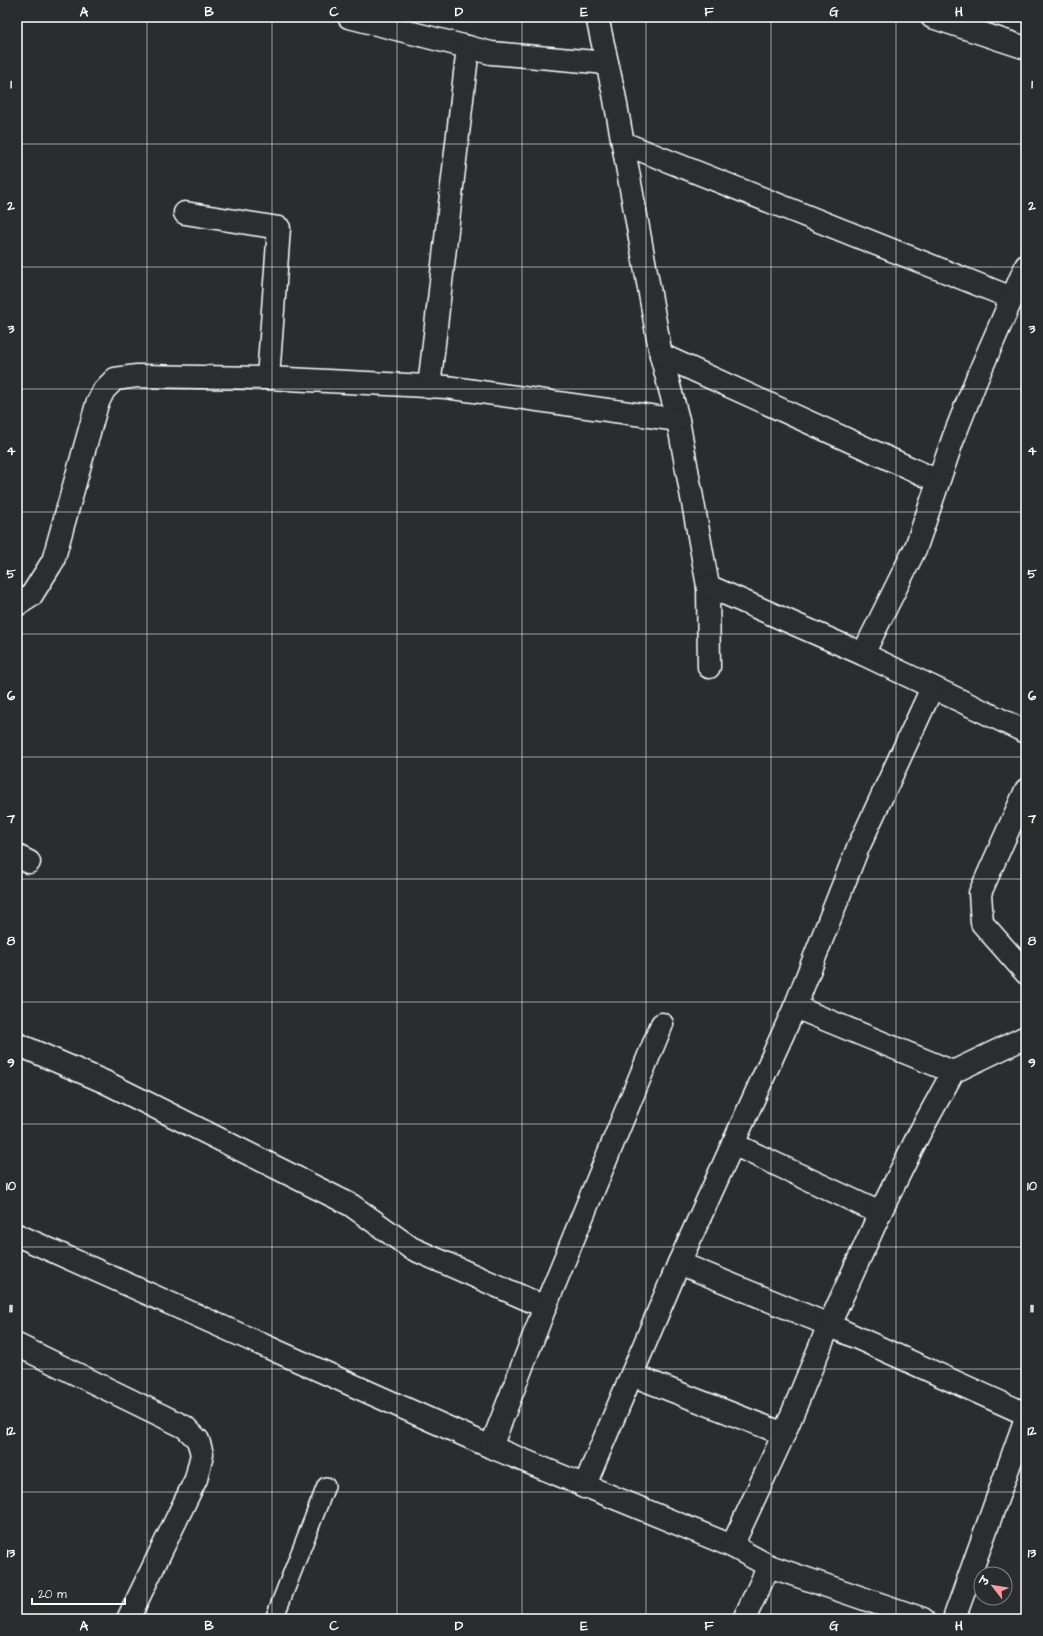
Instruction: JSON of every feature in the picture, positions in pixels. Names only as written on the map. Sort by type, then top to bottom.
[{"type":"street","points":[[349,17],[491,53],[607,63]]},
{"type":"street","points":[[597,17],[623,143],[661,355],[678,420],[708,586],[709,667]]},
{"type":"street","points":[[932,17],[1026,48]]},
{"type":"street","points":[[429,387],[468,47]]},
{"type":"street","points":[[623,143],[1012,298]]},
{"type":"street","points":[[185,213],[279,228],[268,378]]},
{"type":"street","points":[[863,654],[916,547],[961,419],[1026,266]]},
{"type":"street","points":[[661,355],[938,481]]},
{"type":"street","points":[[17,605],[31,596],[53,561],[97,404],[104,390],[115,379],[137,376],[268,378],[446,387],[678,420]]},
{"type":"street","points":[[708,586],[863,654],[1026,732]]},
{"type":"street","points":[[584,1487],[679,1263],[795,1007],[857,850],[932,688]]},
{"type":"street","points":[[1026,790],[980,894],[982,923],[1026,974]]},
{"type":"street","points":[[795,1007],[953,1072]]},
{"type":"street","points":[[491,1447],[545,1307],[662,1024]]},
{"type":"street","points":[[732,1546],[784,1434],[829,1325],[880,1213],[919,1134],[953,1072],[1026,1037]]},
{"type":"street","points":[[17,1044],[105,1082],[351,1206],[411,1248],[545,1307]]},
{"type":"street","points":[[733,1144],[880,1213]]},
{"type":"street","points":[[17,1235],[491,1447],[584,1487],[732,1546],[769,1566],[924,1619]]},
{"type":"street","points":[[679,1263],[829,1325],[1026,1414]]},
{"type":"street","points":[[17,1345],[185,1427],[198,1440],[202,1454],[196,1479],[128,1619]]},
{"type":"street","points":[[632,1376],[784,1434]]},
{"type":"street","points":[[954,1619],[1026,1418]]},
{"type":"street","points":[[744,1619],[769,1566]]},
{"type":"lane","points":[[274,1619],[326,1486]]}]
